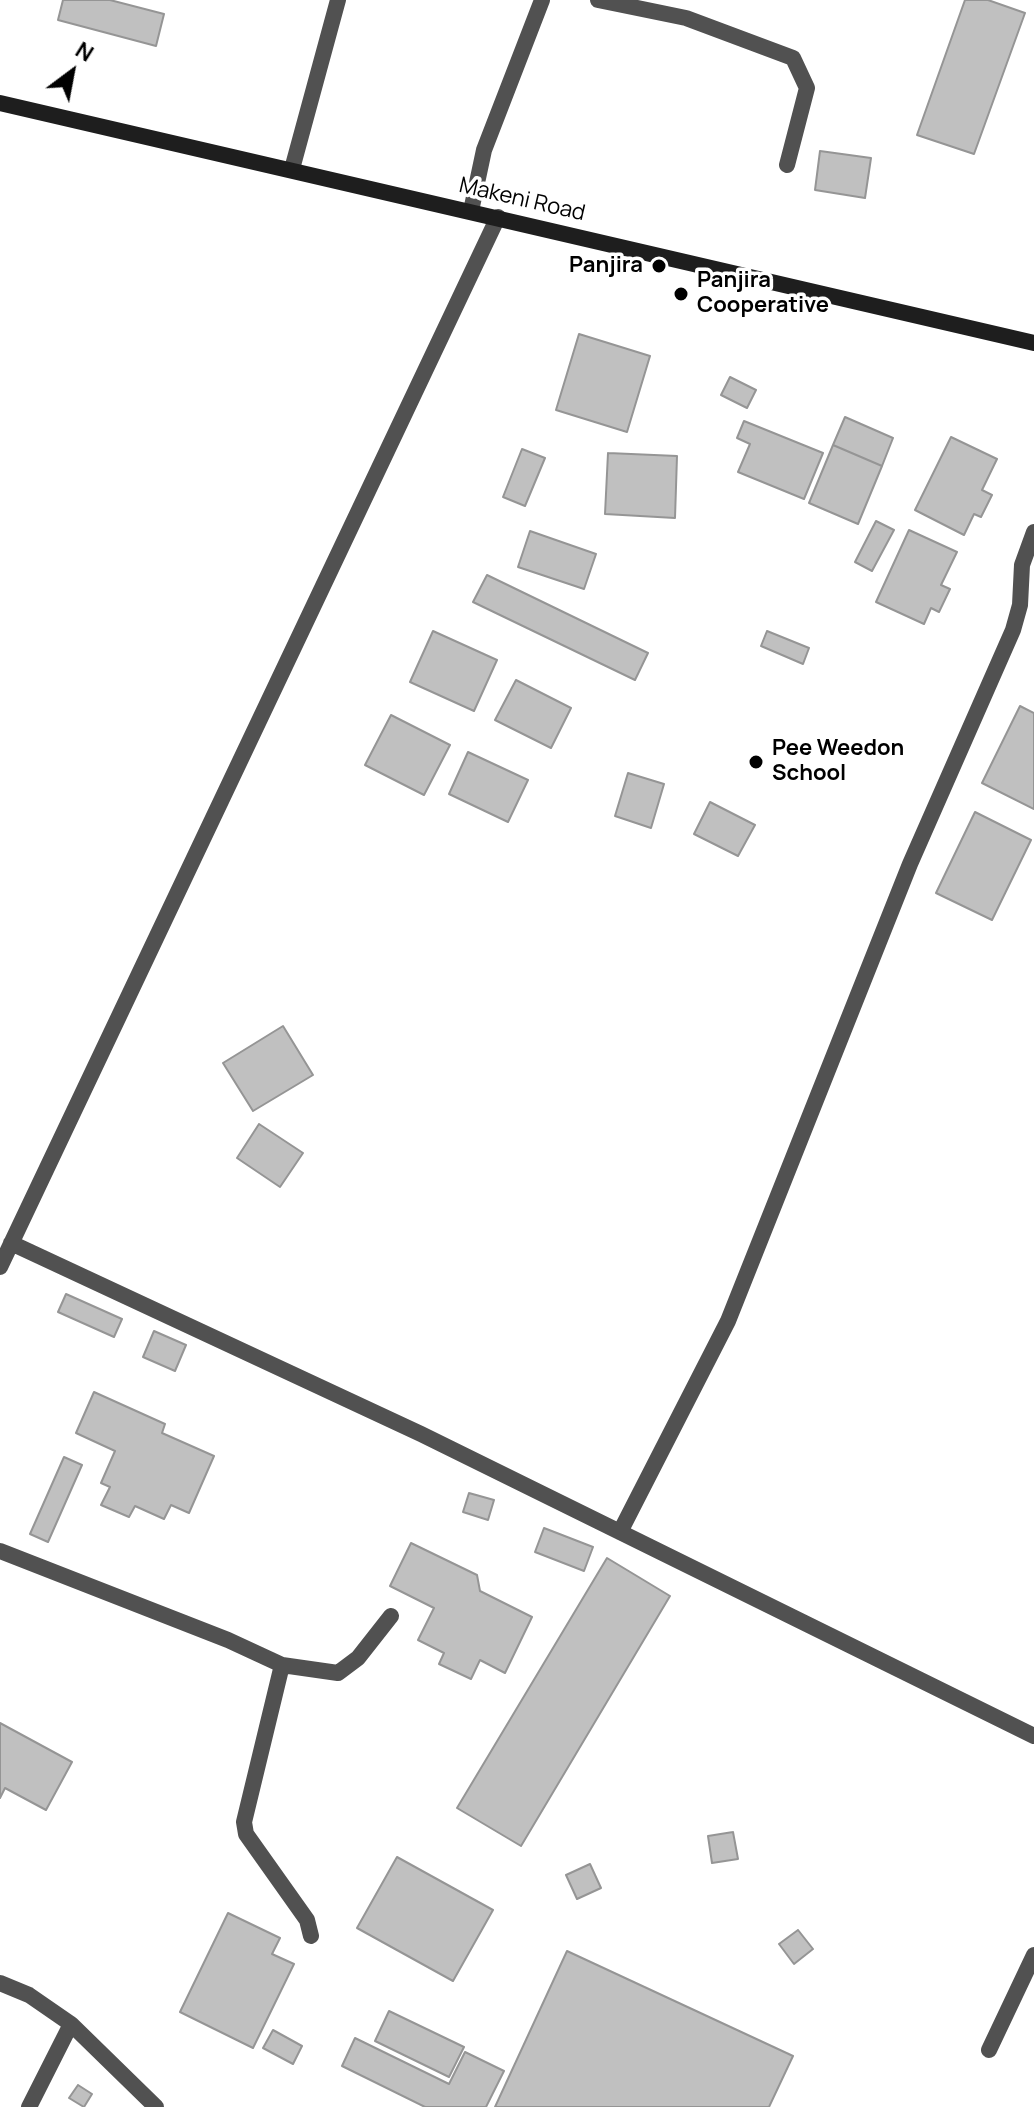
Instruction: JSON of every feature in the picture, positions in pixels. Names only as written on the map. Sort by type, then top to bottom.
[{"type":"main road","name":"Makeni Road","points":[[0,103],[1034,343]]},
{"type":"street","points":[[292,169],[338,0]]},
{"type":"street","points":[[471,211],[484,150],[542,0]]},
{"type":"street","points":[[598,0],[686,18],[793,58],[807,88],[787,165]]},
{"type":"street","points":[[0,1267],[498,217]]},
{"type":"street","points":[[620,1532],[728,1321],[910,864],[1013,630],[1020,605],[1022,565],[1034,532]]},
{"type":"street","points":[[11,1243],[421,1434],[1034,1736]]},
{"type":"street","points":[[0,1551],[228,1640],[282,1665],[338,1673],[358,1658],[391,1616]]},
{"type":"street","points":[[282,1665],[244,1822],[246,1834],[307,1920],[311,1936]]},
{"type":"street","points":[[989,2050],[1034,1955]]},
{"type":"street","points":[[0,1983],[29,1995],[71,2024],[156,2107]]},
{"type":"street","points":[[29,2107],[71,2024]]},
{"type":"building","points":[[63,0],[110,0],[164,14],[156,46],[58,20]]},
{"type":"building","points":[[965,0],[988,0],[1025,13],[974,154],[917,135]]},
{"type":"building","points":[[820,151],[871,158],[865,198],[815,190]]},
{"type":"building","points":[[579,334],[650,356],[627,432],[556,410]]},
{"type":"building","points":[[730,377],[756,390],[747,408],[721,395]]},
{"type":"building","points":[[845,417],[893,438],[882,466],[833,445]]},
{"type":"building","points":[[744,421],[823,453],[804,499],[738,472],[750,444],[737,438]]},
{"type":"building","points":[[951,437],[997,459],[982,490],[992,495],[981,517],[974,514],[964,535],[915,510]]},
{"type":"building","points":[[833,445],[882,466],[858,524],[809,503]]},
{"type":"building","points":[[522,449],[545,458],[525,506],[503,497]]},
{"type":"building","points":[[608,453],[677,456],[675,518],[605,514]]},
{"type":"building","points":[[876,521],[894,530],[872,571],[855,562]]},
{"type":"building","points":[[909,530],[957,552],[941,585],[950,589],[939,612],[931,608],[924,624],[876,602]]},
{"type":"building","points":[[530,531],[596,554],[584,589],[518,567]]},
{"type":"building","points":[[487,575],[648,653],[635,680],[473,602]]},
{"type":"building","points":[[433,631],[497,660],[474,711],[410,682]]},
{"type":"building","points":[[767,631],[809,648],[803,664],[761,646]]},
{"type":"building","points":[[516,680],[571,708],[551,748],[495,720]]},
{"type":"building","points":[[1020,706],[1034,713],[1034,809],[982,783]]},
{"type":"building","points":[[391,715],[450,745],[424,795],[365,765]]},
{"type":"building","points":[[468,752],[528,780],[508,822],[449,794]]},
{"type":"building","points":[[628,773],[664,784],[651,828],[615,816]]},
{"type":"building","points":[[710,802],[755,825],[738,856],[694,834]]},
{"type":"building","points":[[975,812],[1031,840],[992,920],[936,893]]},
{"type":"building","points":[[283,1026],[313,1075],[253,1111],[223,1063]]},
{"type":"building","points":[[259,1124],[303,1153],[280,1187],[237,1158]]},
{"type":"building","points":[[66,1294],[122,1319],[114,1337],[58,1312]]},
{"type":"building","points":[[154,1331],[186,1345],[175,1371],[143,1357]]},
{"type":"building","points":[[94,1392],[165,1424],[162,1433],[214,1456],[189,1513],[171,1505],[164,1519],[135,1506],[129,1517],[101,1505],[110,1487],[101,1483],[115,1451],[76,1433]]},
{"type":"building","points":[[64,1457],[82,1465],[48,1542],[30,1534]]},
{"type":"building","points":[[469,1493],[494,1500],[488,1520],[463,1512]]},
{"type":"building","points":[[544,1528],[593,1547],[584,1571],[535,1552]]},
{"type":"building","points":[[411,1543],[477,1575],[480,1591],[532,1617],[505,1673],[480,1660],[471,1679],[439,1664],[444,1653],[418,1640],[434,1608],[390,1586]]},
{"type":"building","points":[[607,1558],[670,1596],[521,1846],[457,1808]]},
{"type":"building","points":[[0,1723],[72,1762],[46,1810],[5,1788],[0,1798]]},
{"type":"building","points":[[733,1832],[738,1859],[712,1863],[708,1836]]},
{"type":"building","points":[[397,1857],[493,1910],[453,1981],[357,1928]]},
{"type":"building","points":[[590,1864],[601,1888],[577,1899],[566,1875]]},
{"type":"building","points":[[228,1913],[280,1938],[272,1954],[294,1964],[253,2048],[180,2012]]},
{"type":"building","points":[[798,1930],[813,1949],[794,1964],[779,1944]]},
{"type":"building","points":[[567,1951],[793,2056],[769,2107],[495,2107]]},
{"type":"building","points":[[389,2011],[464,2047],[449,2077],[375,2041]]},
{"type":"building","points":[[273,2030],[302,2046],[293,2064],[263,2048]]},
{"type":"building","points":[[355,2038],[449,2084],[465,2052],[504,2071],[486,2107],[425,2107],[342,2066]]},
{"type":"building","points":[[78,2085],[92,2094],[84,2107],[69,2098]]},
{"type":"place","name":"Panjira","points":[[659,266]]},
{"type":"place","name":"Panjira Cooperative","points":[[681,294]]},
{"type":"place","name":"Pee Weedon School","points":[[756,762]]}]
